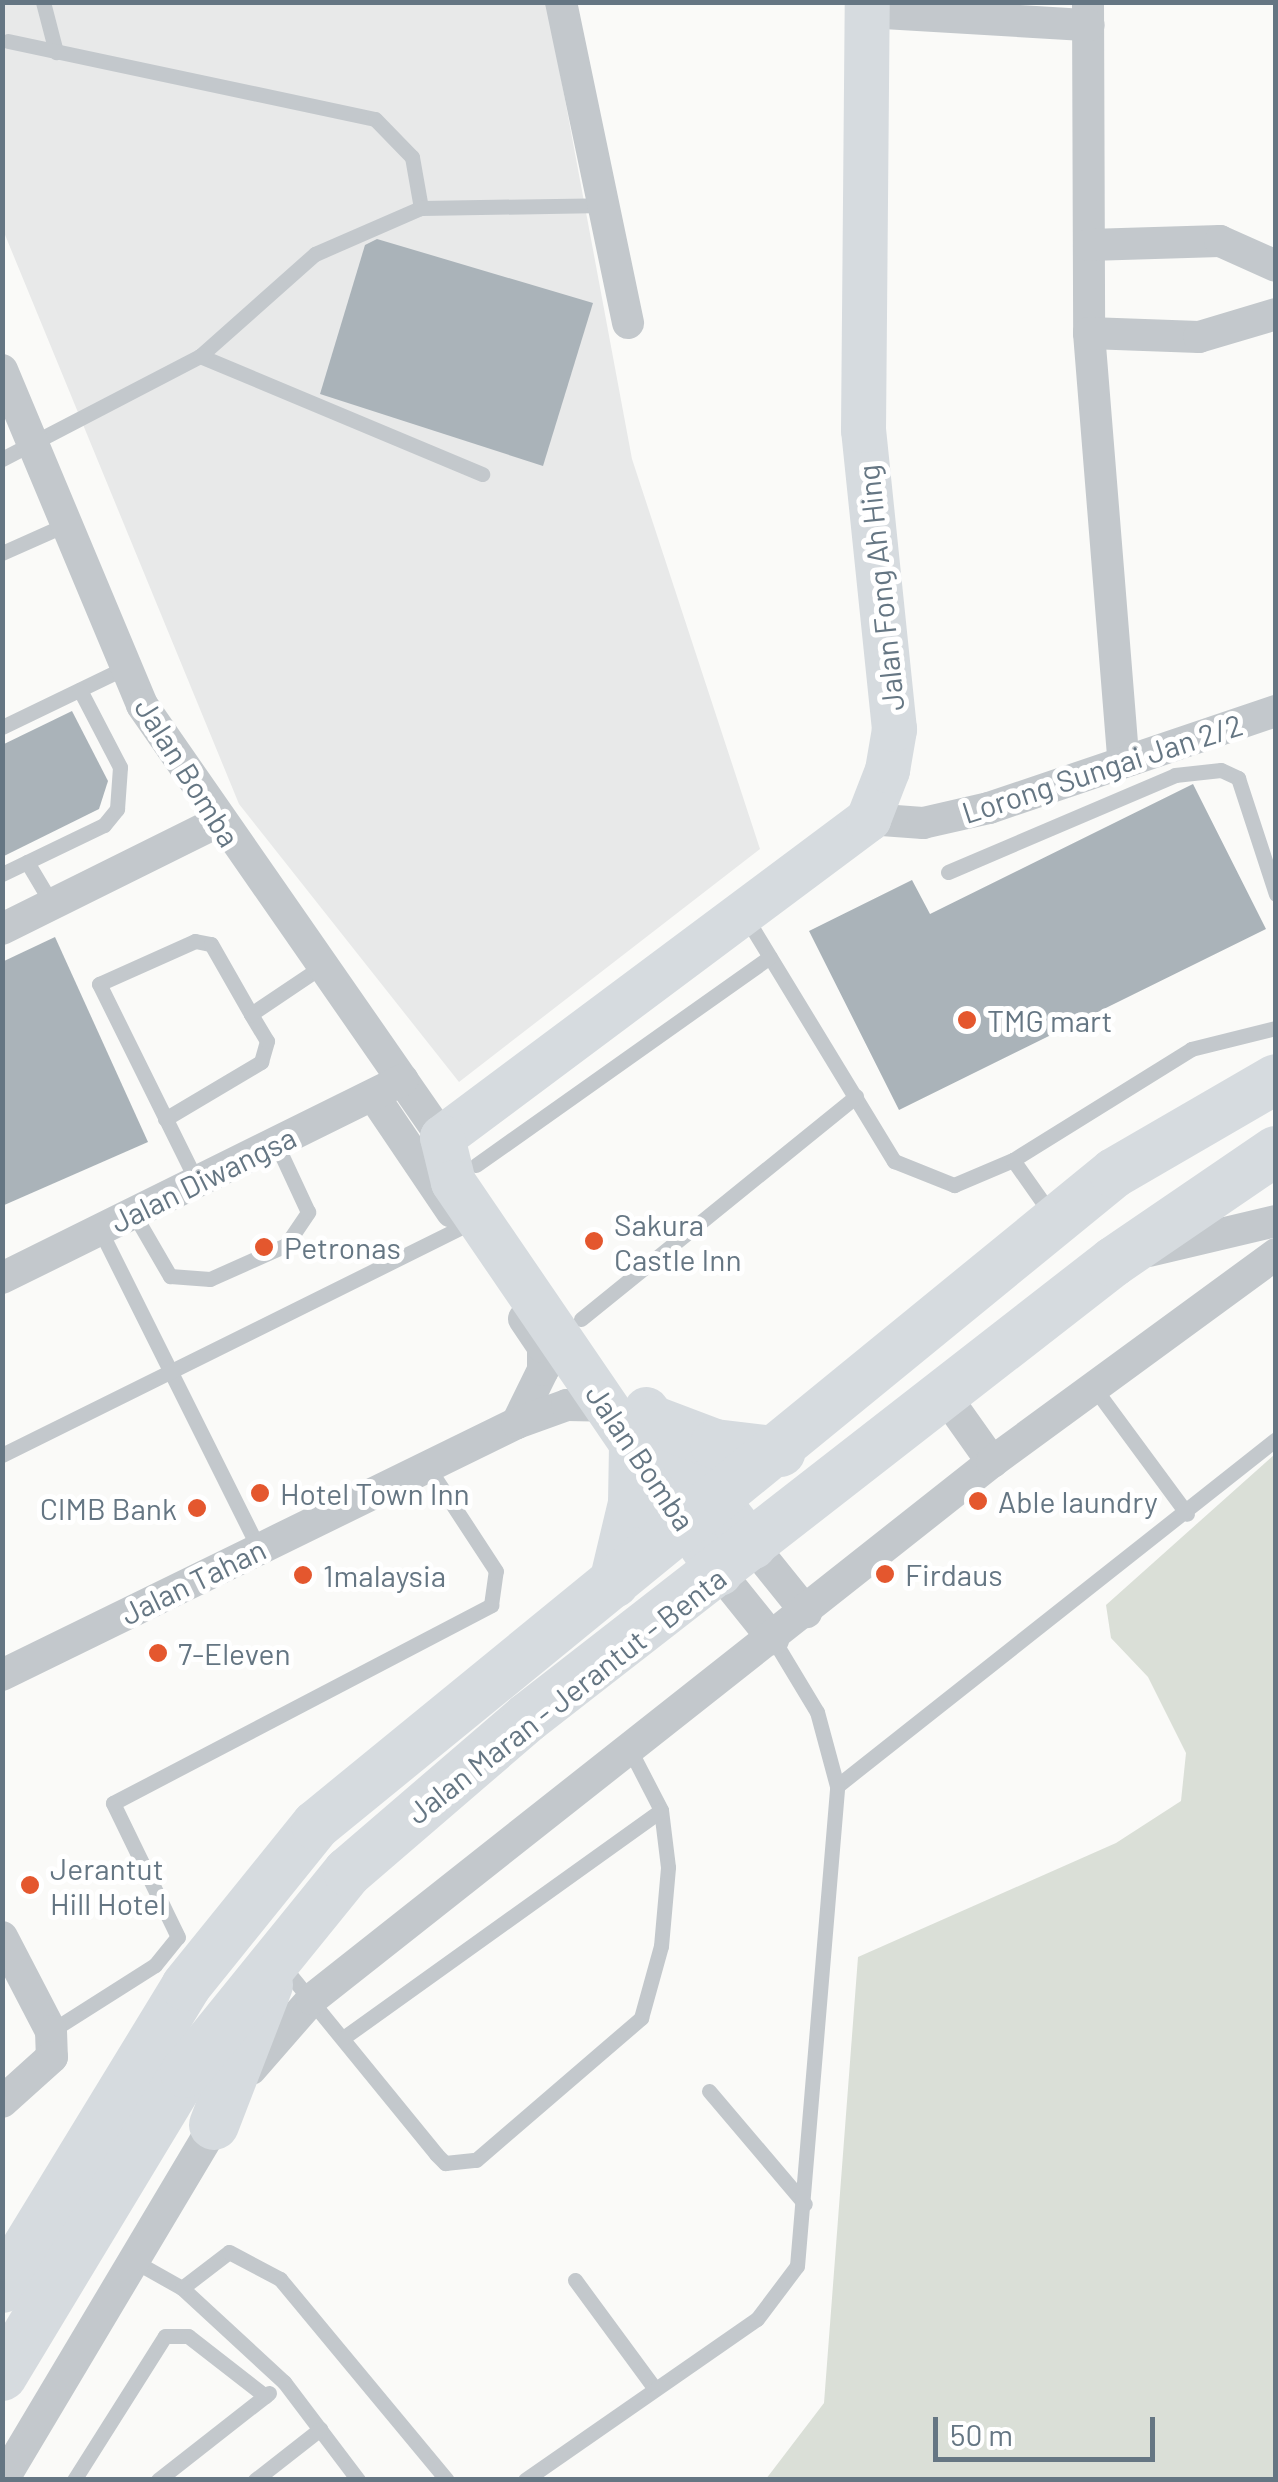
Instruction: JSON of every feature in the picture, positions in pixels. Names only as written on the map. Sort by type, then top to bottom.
[{"type":"main road","name":"Jalan Fong Ah Hing","points":[[867,7],[864,430],[894,729],[868,819]]},
{"type":"main road","points":[[442,1136],[868,819]]},
{"type":"main road","name":"Jalan Maran - Jerantut - Benta","points":[[2,2288],[242,1908],[316,1825],[1058,1224],[1193,1120],[1276,1080]]},
{"type":"main road","name":"Jalan Bomba","points":[[442,1136],[476,1165],[581,1318],[631,1425]]},
{"type":"main road","name":"Jalan Bomba","points":[[442,1136],[453,1182],[631,1425],[736,1560]]},
{"type":"main road","name":"Jalan Maran - Jerantut - Benta","points":[[2,2376],[185,2074],[274,1956],[348,1872],[512,1731],[946,1398],[1113,1262],[1276,1151]]},
{"type":"main road","points":[[614,1583],[633,1503],[631,1425],[715,1444],[781,1452]]},
{"type":"main road","points":[[214,2125],[274,1956]]},
{"type":"street","points":[[561,2],[608,205],[628,323]]},
{"type":"street","points":[[867,7],[1089,14],[1089,333],[1124,759]]},
{"type":"street","points":[[1089,245],[1220,241],[1276,266]]},
{"type":"street","points":[[1089,333],[1199,337],[1276,314]]},
{"type":"street","name":"Jalan Bomba","points":[[2,370],[70,523],[142,706],[216,823],[442,1136]]},
{"type":"street","name":"Lorong Sungai Jan 2/2","points":[[868,819],[923,823],[990,808],[1124,759],[1276,711]]},
{"type":"street","points":[[2,929],[216,823]]},
{"type":"street","name":"Jalan Diwangsa","points":[[2,1278],[403,1080]]},
{"type":"street","points":[[373,1095],[543,1346],[539,1388],[517,1423]]},
{"type":"street","points":[[1113,1262],[1276,1220]]},
{"type":"street","points":[[3,2480],[214,2125],[268,2042],[312,2000],[992,1462],[1276,1254]]},
{"type":"street","points":[[946,1398],[992,1462]]},
{"type":"street","name":"Jalan Tahan","points":[[2,1675],[517,1423],[567,1405],[631,1425]]},
{"type":"street","points":[[736,1560],[806,1612]]},
{"type":"street","points":[[736,1560],[773,1639]]},
{"type":"street","points":[[2,1937],[51,2031],[43,2074],[2,2102]]},
{"type":"lane","points":[[43,2],[56,52]]},
{"type":"lane","points":[[8,42],[375,119],[412,157],[421,208]]},
{"type":"lane","points":[[2,459],[37,445],[200,356],[316,254],[421,208],[608,205]]},
{"type":"lane","points":[[200,356],[482,474]]},
{"type":"lane","points":[[2,554],[70,523]]},
{"type":"lane","points":[[2,726],[129,666]]},
{"type":"lane","points":[[2,874],[104,824],[124,789],[80,690]]},
{"type":"lane","points":[[948,872],[1002,844],[1174,776],[1221,770],[1238,778],[1276,894]]},
{"type":"lane","points":[[990,808],[1002,844]]},
{"type":"lane","points":[[27,862],[52,904]]},
{"type":"lane","points":[[742,912],[894,1162],[917,1177],[954,1185],[1013,1160],[1190,1049],[1276,1028]]},
{"type":"lane","points":[[165,1119],[261,1062],[267,1041],[211,944],[194,941],[100,984],[165,1119],[197,1182]]},
{"type":"lane","points":[[476,1165],[770,958]]},
{"type":"lane","points":[[251,1014],[321,967]]},
{"type":"lane","points":[[581,1318],[856,1096]]},
{"type":"lane","points":[[134,1214],[170,1276],[210,1279],[286,1245],[308,1212],[276,1143]]},
{"type":"lane","points":[[1013,1160],[1058,1224]]},
{"type":"lane","points":[[2,1455],[462,1228]]},
{"type":"lane","points":[[100,1230],[259,1549]]},
{"type":"lane","points":[[1095,1389],[1188,1514]]},
{"type":"lane","points":[[837,1786],[1188,1514],[1276,1438]]},
{"type":"lane","points":[[51,2031],[155,1965],[178,1937],[114,1804],[491,1605],[496,1572],[428,1466]]},
{"type":"lane","points":[[526,2480],[778,2295],[797,2266],[837,1786],[818,1712],[773,1639]]},
{"type":"lane","points":[[274,1956],[445,2163],[476,2160],[641,2018],[662,1946],[662,1810],[630,1750]]},
{"type":"lane","points":[[343,2038],[662,1810]]},
{"type":"lane","points":[[709,2092],[805,2204]]},
{"type":"lane","points":[[182,2288],[229,2252],[280,2279],[448,2480]]},
{"type":"lane","points":[[134,2260],[182,2288],[284,2382],[358,2480]]},
{"type":"lane","points":[[575,2280],[655,2389]]},
{"type":"lane","points":[[74,2480],[166,2336],[188,2336],[265,2396]]},
{"type":"lane","points":[[158,2480],[284,2382]]},
{"type":"lane","points":[[254,2480],[320,2430]]},
{"type":"shaded area","points":[[2,3],[547,3],[632,459],[760,849],[459,1082],[239,804],[3,230]]},
{"type":"shaded area","points":[[1275,1454],[1275,2479],[766,2479],[824,2403],[858,1957],[1116,1843],[1181,1801],[1186,1753],[1148,1677],[1111,1638],[1106,1605]]},
{"type":"building","points":[[377,239],[593,303],[543,466],[320,394],[365,245]]},
{"type":"building","points":[[72,711],[108,781],[99,809],[2,857],[2,745]]},
{"type":"building","name":"TMG mart","points":[[1193,784],[1266,929],[899,1110],[809,931],[912,880],[930,914]]},
{"type":"building","points":[[55,937],[148,1142],[2,1206],[2,962]]},
{"type":"place","name":"TMG mart","points":[[967,1020]]},
{"type":"place","name":"Sakura Castle Inn","points":[[594,1241]]},
{"type":"place","name":"Petronas","points":[[264,1247]]},
{"type":"place","name":"Hotel Town Inn","points":[[260,1493]]},
{"type":"place","name":"Able laundry","points":[[978,1501]]},
{"type":"place","name":"CIMB Bank","points":[[197,1508]]},
{"type":"place","name":"Firdaus","points":[[885,1574]]},
{"type":"place","name":"1malaysia","points":[[303,1575]]},
{"type":"place","name":"7-Eleven","points":[[158,1653]]},
{"type":"place","name":"Jerantut Hill Hotel","points":[[30,1885]]}]
